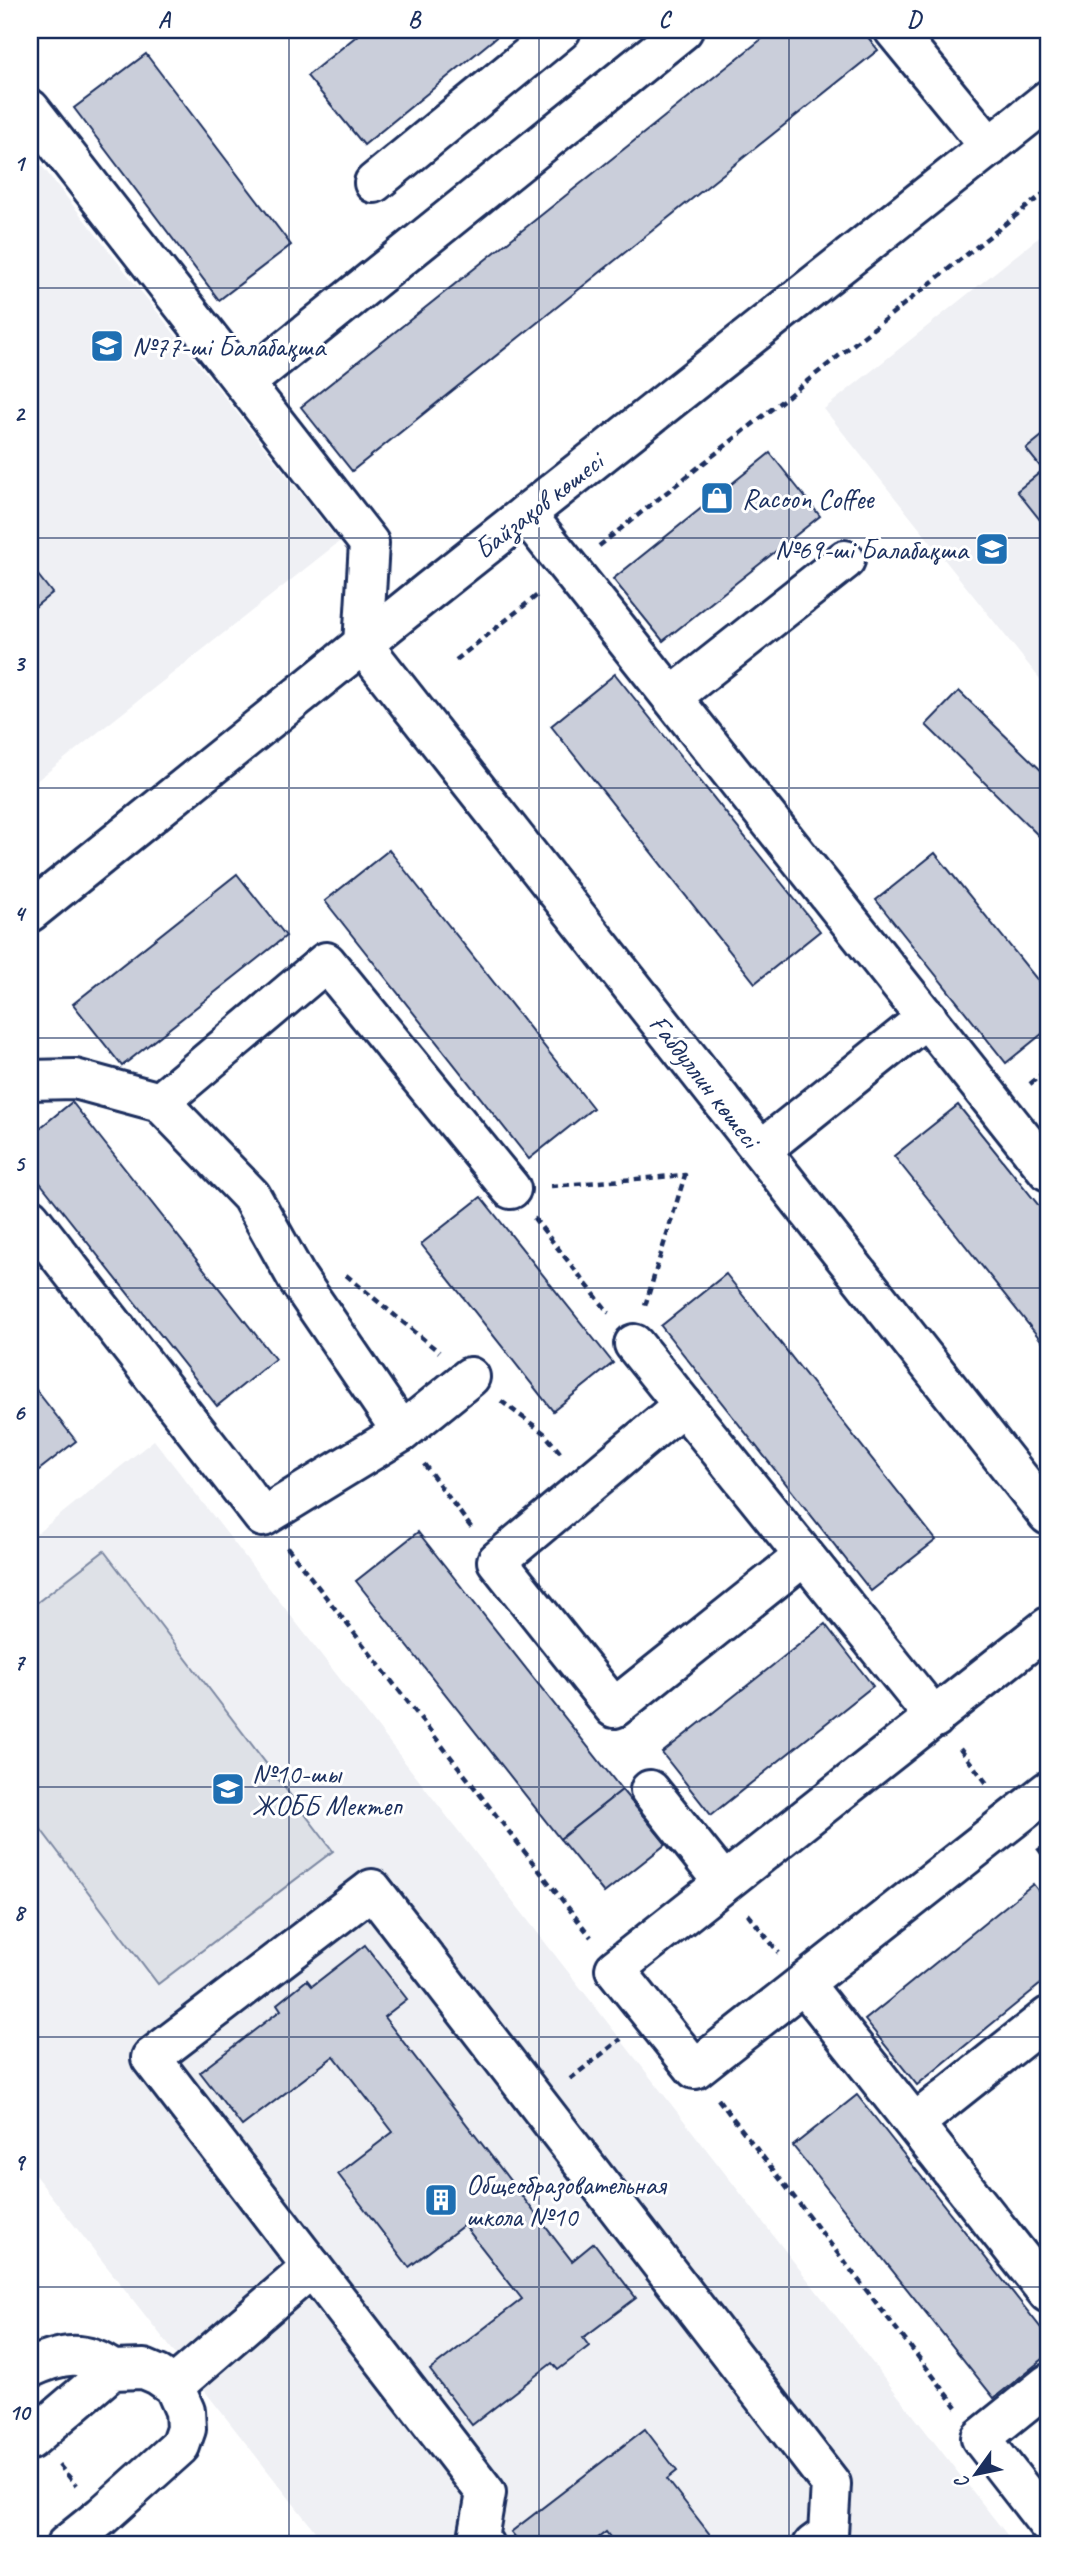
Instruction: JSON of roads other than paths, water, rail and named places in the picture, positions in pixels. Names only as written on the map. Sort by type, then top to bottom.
[{"type":"street","points":[[374,183],[561,30]]},
{"type":"street","points":[[246,383],[683,30]]},
{"type":"street","points":[[894,30],[990,147]]},
{"type":"street","name":"Байзақов көшесі","points":[[30,912],[1048,100]]},
{"type":"street","points":[[30,109],[369,543],[363,645]]},
{"type":"street","points":[[526,514],[1048,1171]]},
{"type":"street","points":[[673,696],[845,560]]},
{"type":"street","name":"Ғабдуллин көшесі","points":[[363,645],[1048,1515]]},
{"type":"street","points":[[160,1102],[327,962],[511,1189]]},
{"type":"street","points":[[761,1150],[927,1017]]},
{"type":"street","points":[[30,1080],[75,1079],[160,1102],[251,1196],[297,1278],[402,1432]]},
{"type":"street","points":[[30,1218],[263,1517],[402,1432],[470,1377]]},
{"type":"street","points":[[634,1344],[935,1718]]},
{"type":"street","points":[[683,1405],[497,1561],[614,1708],[804,1556]]},
{"type":"street","points":[[1048,1628],[615,1969],[695,2069],[1048,1791]]},
{"type":"street","points":[[650,1790],[723,1882]]},
{"type":"street","points":[[484,2545],[478,2538],[486,2493],[151,2059],[372,1889],[831,2484],[828,2534],[813,2545]]},
{"type":"street","points":[[804,1984],[1048,2293]]},
{"type":"street","points":[[915,2123],[1048,2017]]},
{"type":"street","points":[[174,2386],[312,2267]]},
{"type":"street","points":[[30,2368],[48,2360],[80,2355],[99,2360],[112,2370]]},
{"type":"street","points":[[30,2440],[112,2370],[144,2369],[174,2386],[185,2411],[186,2429],[180,2445],[66,2545]]},
{"type":"street","points":[[1048,2384],[981,2438],[1048,2524]]},
{"type":"place","name":"№77-ші Балабақша","points":[[107,346]]},
{"type":"place","name":"Racoon Coffee","points":[[717,498]]},
{"type":"place","name":"№69-ші Балабақша","points":[[992,549]]},
{"type":"place","name":"№10-шы ЖОББ Мектеп","points":[[228,1789]]},
{"type":"place","name":"Общеобразовательная школа №10","points":[[441,2200]]}]
